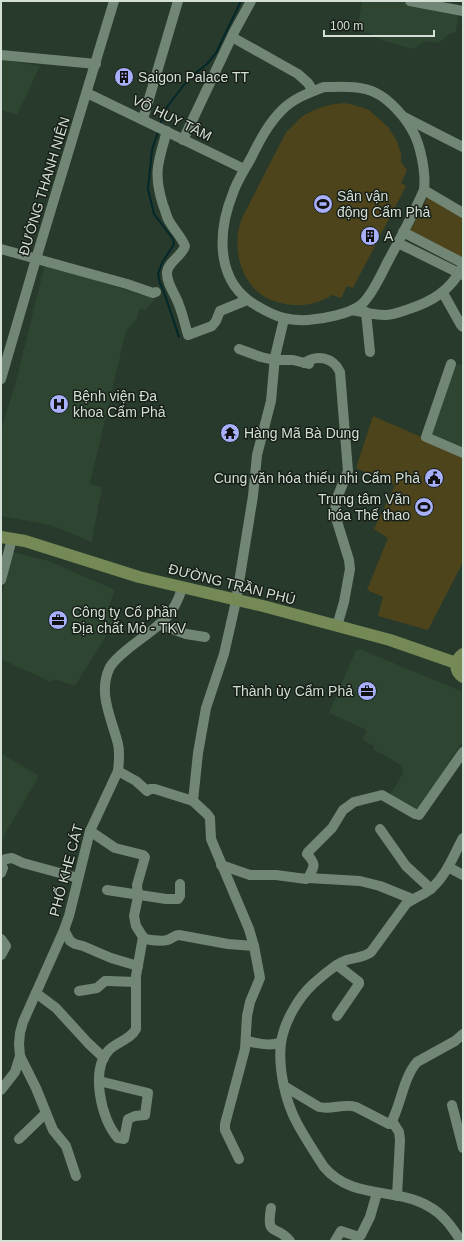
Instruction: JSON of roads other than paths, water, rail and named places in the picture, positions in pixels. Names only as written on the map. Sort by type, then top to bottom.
[{"type":"main road","name":"ĐƯỜNG TRẦN PHÚ","points":[[7,538],[25,541],[139,577],[236,601],[263,606],[459,658]]},
{"type":"main road","points":[[459,658],[456,667],[458,673],[463,677]]},
{"type":"street","name":"ĐƯỜNG THANH NIÊN","points":[[1,379],[114,1]]},
{"type":"street","points":[[143,120],[178,1]]},
{"type":"street","points":[[183,140],[232,37],[251,1]]},
{"type":"street","points":[[410,1],[463,11]]},
{"type":"street","points":[[232,37],[298,74],[308,83],[313,91]]},
{"type":"street","points":[[1,55],[96,64]]},
{"type":"street","points":[[324,87],[353,87],[376,93],[393,105],[401,116],[413,131],[421,153],[425,183],[424,190],[376,285],[362,305],[322,320],[293,321],[269,313],[247,300],[239,293],[230,280],[224,265],[224,224],[233,192],[267,126],[283,109],[304,94],[324,87]]},
{"type":"street","name":"VÕ HUY TÂM","points":[[87,93],[244,169]]},
{"type":"street","points":[[401,116],[463,147]]},
{"type":"street","points":[[167,131],[157,166],[156,176],[168,220],[182,240],[184,246],[181,254],[170,265],[167,272],[172,289],[179,303],[188,335],[215,324],[220,310],[247,300]]},
{"type":"street","points":[[424,190],[463,213]]},
{"type":"street","points":[[403,232],[463,263]]},
{"type":"street","points":[[352,310],[386,315],[416,307],[443,293],[462,272],[398,243]]},
{"type":"street","points":[[1,249],[127,284],[153,293],[156,292]]},
{"type":"street","points":[[443,293],[463,327]]},
{"type":"street","points":[[366,312],[370,352]]},
{"type":"street","points":[[193,801],[198,753],[206,708],[224,654],[236,601],[253,496],[257,455],[271,401],[274,360],[284,318]]},
{"type":"street","points":[[240,350],[274,360],[293,360],[307,363],[311,358],[324,358],[333,362],[340,372],[348,471],[347,477],[337,498],[335,510],[349,560],[350,569],[344,602],[337,626]]},
{"type":"street","points":[[451,364],[426,437],[463,453]]},
{"type":"street","points":[[1,580],[7,538]]},
{"type":"street","name":"PHỐ KHE CÁT","points":[[20,1056],[20,1033],[64,930],[90,831],[118,771],[118,745],[104,696],[110,667],[124,652],[159,624],[164,622],[175,607],[182,588]]},
{"type":"street","points":[[159,624],[186,634],[205,638]]},
{"type":"street","points":[[308,878],[314,866],[314,862],[307,854],[308,852],[332,828],[343,810],[354,802],[382,795],[418,816],[462,756]]},
{"type":"street","points":[[118,771],[136,781],[147,791],[150,789],[155,789],[193,801],[207,814],[210,818],[211,840],[249,930],[254,946],[260,978],[250,1002],[247,1016],[246,1040],[225,1124],[225,1130],[239,1158]]},
{"type":"street","points":[[380,829],[406,866],[431,889]]},
{"type":"street","points":[[90,831],[115,848],[143,855],[145,857],[137,885],[138,901],[134,916],[136,926],[144,939],[164,941],[169,940],[174,935],[179,935],[228,944],[254,946]]},
{"type":"street","points":[[461,1241],[443,1216],[428,1206],[414,1200],[397,1196],[363,1191],[340,1181],[329,1174],[296,1122],[288,1102],[281,1062],[281,1042],[288,1020],[302,996],[313,984],[337,965],[344,961],[367,955],[406,904],[412,899],[431,889],[439,882],[463,838]]},
{"type":"street","points":[[1,873],[1,862],[12,858],[23,864],[78,878]]},
{"type":"street","points":[[221,865],[250,875],[276,875],[302,880],[308,878],[360,881],[380,886],[412,899]]},
{"type":"street","points":[[448,867],[463,875]]},
{"type":"street","points":[[108,890],[178,899],[180,896],[180,884]]},
{"type":"street","points":[[64,930],[70,942],[111,958],[138,966]]},
{"type":"street","points":[[99,1081],[148,1094],[145,1115],[135,1116],[128,1119],[124,1139],[120,1140],[115,1135],[106,1119],[100,1091],[99,1081],[100,1067],[109,1050],[135,1032],[136,982],[143,937]]},
{"type":"street","points":[[1,939],[6,946],[1,955]]},
{"type":"street","points":[[337,965],[359,982],[337,1016]]},
{"type":"street","points":[[79,991],[97,988],[106,981],[136,982]]},
{"type":"street","points":[[36,994],[56,1008],[104,1058]]},
{"type":"street","points":[[284,1086],[319,1107],[324,1108],[350,1105],[389,1124],[392,1121],[402,1092],[414,1065],[455,1041],[463,1034]]},
{"type":"street","points":[[246,1040],[276,1045],[281,1042]]},
{"type":"street","points":[[1,1090],[15,1072],[20,1056]]},
{"type":"street","points":[[20,1056],[30,1073],[52,1130],[66,1146],[76,1176]]},
{"type":"street","points":[[15,1072],[22,1071],[30,1073]]},
{"type":"street","points":[[452,1105],[463,1148]]},
{"type":"street","points":[[18,1139],[46,1113]]},
{"type":"street","points":[[392,1121],[399,1132],[401,1144],[397,1196]]},
{"type":"street","points":[[335,1241],[342,1231],[359,1237],[361,1235],[370,1217],[377,1194]]},
{"type":"street","points":[[271,1208],[268,1224],[271,1228],[287,1237],[290,1241]]},
{"type":"waterway","points":[[161,122],[164,111],[189,78],[207,64],[216,53],[241,1]]},
{"type":"waterway","points":[[158,132],[152,150],[148,189],[154,214],[173,239],[174,244],[162,263],[158,274],[179,337]]},
{"type":"place","name":"Saigon Palace TT","points":[[124,77]]},
{"type":"place","name":"Sân vận động Cẩm Phả","points":[[323,204]]},
{"type":"place","name":"A","points":[[370,236]]},
{"type":"place","name":"Bệnh viện Đa khoa Cẩm Phả","points":[[59,404]]},
{"type":"place","name":"Hàng Mã Bà Dung","points":[[230,433]]},
{"type":"place","name":"Cung văn hóa thiếu nhi Cẩm Phả","points":[[434,478]]},
{"type":"place","name":"Trung tâm Văn hóa Thể thao","points":[[424,507]]},
{"type":"place","name":"Công ty Cổ phần Địa chất Mỏ - TKV","points":[[58,620]]},
{"type":"place","name":"Thành ủy Cẩm Phả","points":[[367,691]]}]
